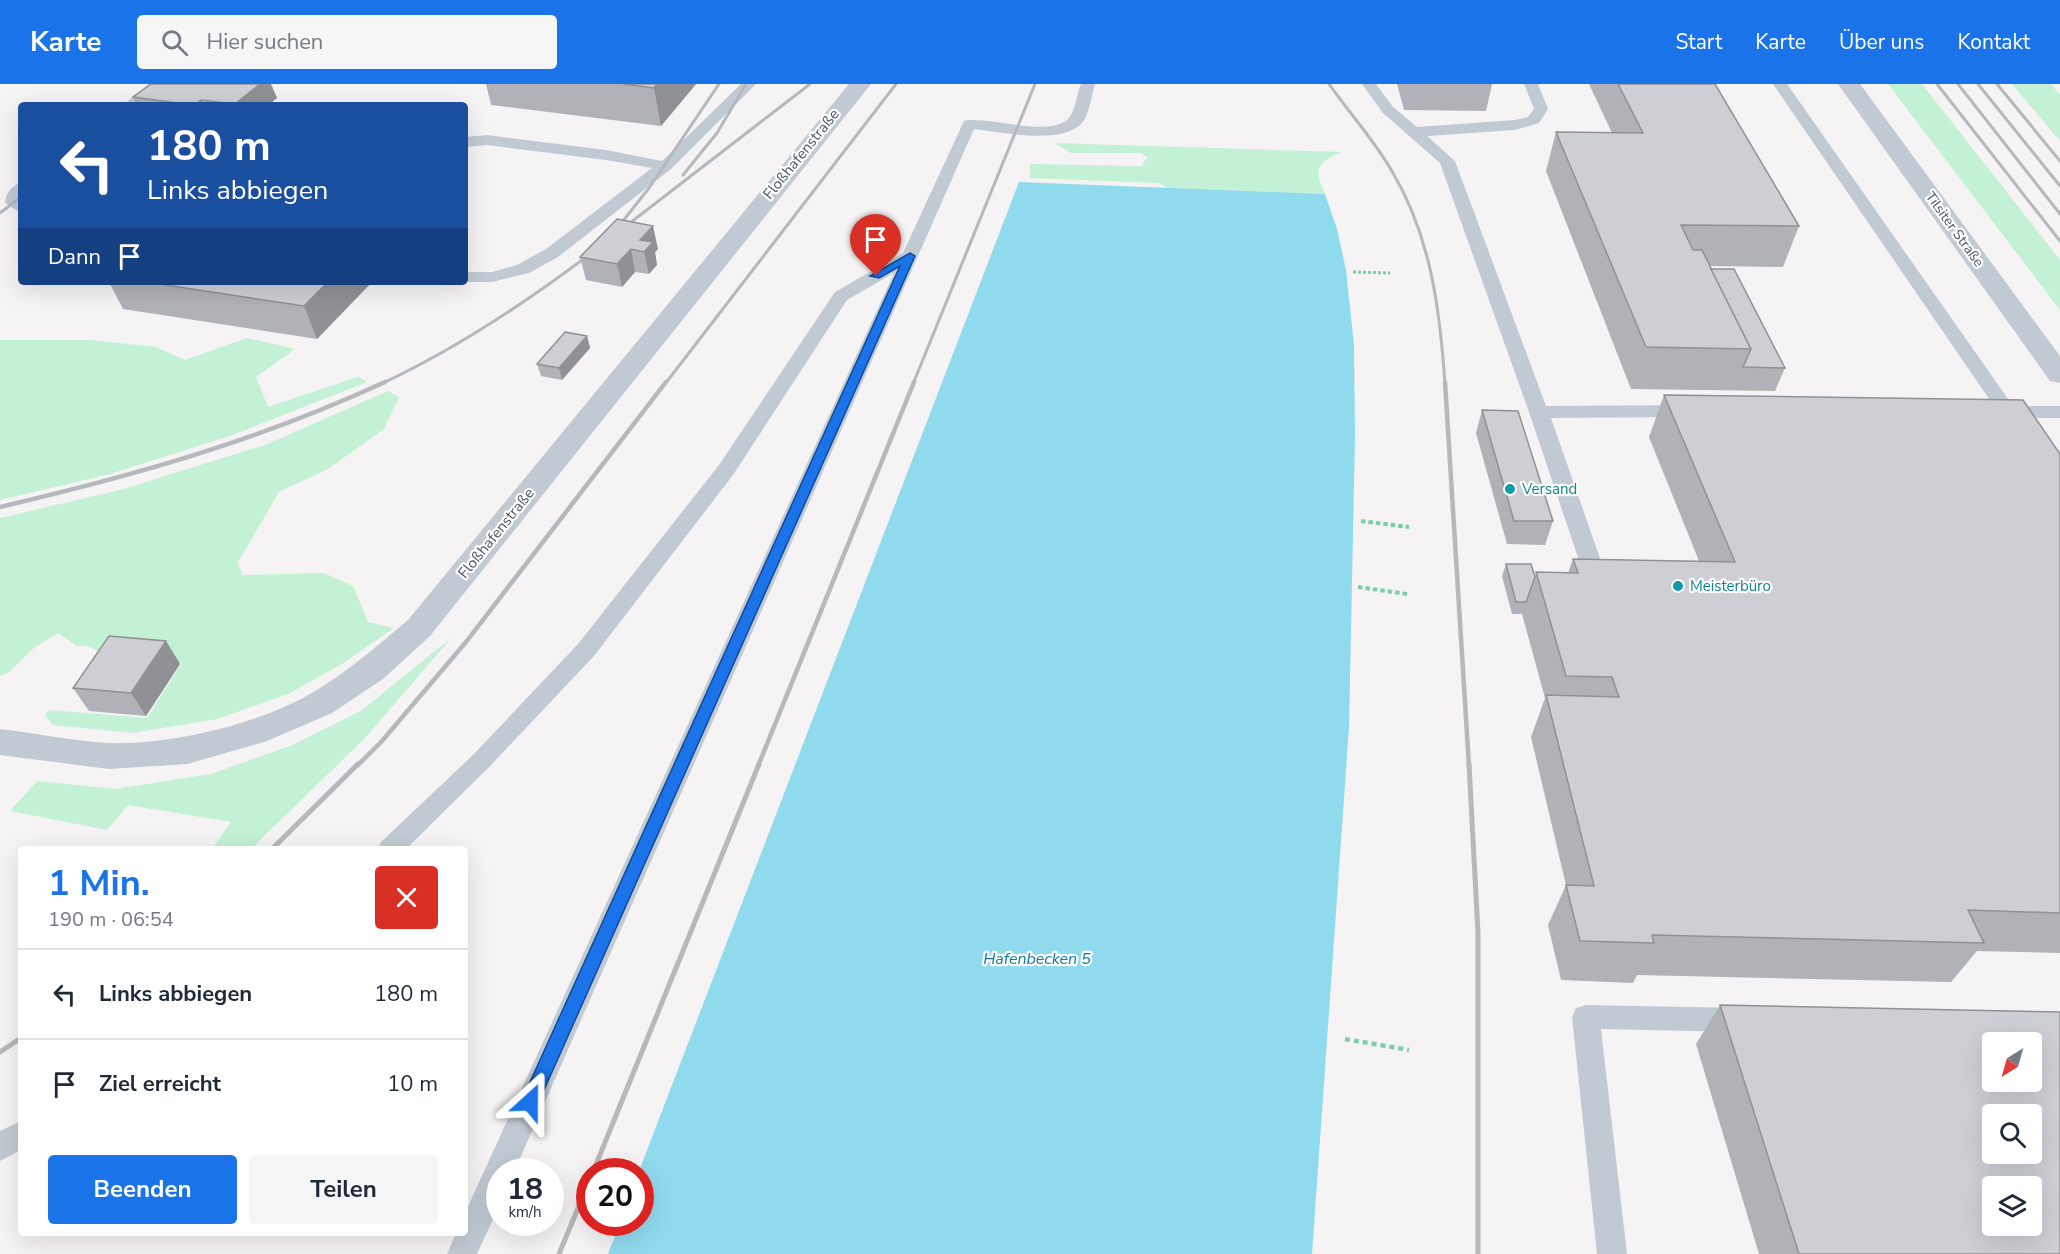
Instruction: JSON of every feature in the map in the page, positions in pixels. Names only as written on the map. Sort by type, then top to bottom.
[{"type":"street","name":"Floßhafenstraße","points":[[0,742],[109,756],[187,751],[255,732],[309,709],[371,670],[419,628],[860,84]]},
{"type":"street","name":"Tilsiter Straße","points":[[1850,84],[2060,375]]},
{"type":"lane","points":[[134,102],[158,84]]},
{"type":"lane","points":[[468,277],[492,277],[523,269],[552,253],[665,166],[749,84]]},
{"type":"lane","points":[[462,1254],[969,124],[1046,130],[1068,127],[1076,121],[1088,84]]},
{"type":"lane","points":[[1369,84],[1388,110],[1447,161],[1539,412],[1604,602]]},
{"type":"lane","points":[[1416,132],[1515,125],[1534,120],[1541,109],[1531,84]]},
{"type":"lane","points":[[1780,84],[2027,441]]},
{"type":"lane","points":[[468,142],[487,141],[606,155],[665,166]]},
{"type":"lane","points":[[18,191],[14,195],[13,203],[18,206]]},
{"type":"lane","points":[[393,846],[482,760],[586,650],[726,470],[841,296],[910,256]]},
{"type":"lane","points":[[1539,412],[1702,411]]},
{"type":"lane","points":[[1985,412],[2060,412]]},
{"type":"lane","points":[[1612,1254],[1586,1017],[1764,1021]]},
{"type":"lane","points":[[0,1147],[18,1136]]},
{"type":"path","points":[[1353,272],[1390,273]]},
{"type":"path","points":[[1361,521],[1409,527]]},
{"type":"path","points":[[1358,587],[1407,594]]},
{"type":"path","points":[[1345,1039],[1409,1050]]},
{"type":"green space","points":[[1888,84],[1922,84],[2060,260],[2060,310]]},
{"type":"green space","points":[[2012,84],[2051,84],[2060,95],[2060,141]]},
{"type":"green space","points":[[1054,143],[1341,152],[1326,160],[1320,168],[1319,179],[1325,194],[1168,188],[1158,183],[1030,178],[1030,164],[1142,166],[1147,157],[1141,153],[1071,153]]},
{"type":"green space","points":[[247,338],[295,349],[256,377],[268,407],[358,377],[367,382],[230,436],[110,474],[0,500],[0,340],[91,340],[156,347],[185,360]]},
{"type":"green space","points":[[388,391],[399,397],[384,429],[328,469],[279,492],[238,562],[242,575],[324,573],[353,586],[368,622],[394,628],[342,664],[288,694],[217,719],[132,733],[53,725],[45,715],[49,710],[147,718],[182,663],[124,656],[98,651],[88,646],[77,646],[58,633],[34,648],[9,672],[0,676],[0,518],[120,490],[265,445]]},
{"type":"green space","points":[[452,637],[366,737],[254,846],[214,846],[231,822],[128,805],[107,830],[10,811],[37,781],[115,789],[211,774],[290,746],[361,711]]},
{"type":"water","name":"Hafenbecken 5","points":[[1019,182],[1325,194],[1337,229],[1346,270],[1354,345],[1355,437],[1349,727],[1312,1254],[608,1254],[615,1236],[654,1236],[654,1158],[644,1158]]},
{"type":"building","points":[[151,84],[260,84],[238,102],[201,100],[198,102],[170,102],[133,97]]},
{"type":"building","points":[[623,84],[657,84],[654,88]]},
{"type":"building","points":[[1618,84],[1715,84],[1799,226],[1681,225],[1693,250],[1702,250],[1751,349],[1646,347],[1556,132],[1643,133]]},
{"type":"building","points":[[617,219],[653,226],[640,240],[653,242],[644,252],[631,249],[617,264],[580,257]]},
{"type":"building","points":[[1711,269],[1734,269],[1785,368],[1743,367],[1751,349]]},
{"type":"building","points":[[166,285],[325,285],[304,306]]},
{"type":"building","points":[[565,332],[587,336],[559,368],[537,364]]},
{"type":"building","points":[[1664,395],[2023,400],[2060,454],[2060,913],[1968,910],[1984,943],[1652,935],[1654,943],[1580,941],[1566,885],[1594,886],[1546,695],[1619,697],[1612,677],[1566,676],[1536,572],[1578,573],[1573,559],[1735,562]]},
{"type":"building","points":[[1482,410],[1518,411],[1553,521],[1514,521]]},
{"type":"building","points":[[1506,564],[1531,564],[1535,577],[1526,602],[1516,602]]},
{"type":"building","points":[[109,636],[166,641],[131,693],[73,688]]},
{"type":"building","points":[[1720,1005],[2060,1012],[2060,1254],[1799,1254]]},
{"type":"railway","points":[[623,221],[649,188],[719,84]]},
{"type":"railway","points":[[683,175],[717,133],[746,84]]},
{"type":"railway","points":[[617,233],[810,84]]},
{"type":"railway","points":[[665,384],[896,84]]},
{"type":"railway","points":[[913,384],[1035,84]]},
{"type":"railway","points":[[1329,84],[1386,161],[1406,197],[1425,249],[1431,275],[1440,329],[1445,384]]},
{"type":"railway","points":[[1937,84],[2060,241]]},
{"type":"railway","points":[[1958,84],[2060,214]]},
{"type":"railway","points":[[1978,84],[2060,186]]},
{"type":"railway","points":[[1997,84],[2060,161]]},
{"type":"railway","points":[[0,213],[18,199]]},
{"type":"railway","points":[[381,384],[465,340],[594,251]]},
{"type":"railway","points":[[0,507],[196,455],[290,422],[385,382]]},
{"type":"railway","points":[[357,766],[382,741],[466,642],[666,382]]},
{"type":"railway","points":[[758,766],[914,382]]},
{"type":"railway","points":[[1445,382],[1469,766]]},
{"type":"railway","points":[[275,846],[358,764]]},
{"type":"railway","points":[[599,1158],[759,764]]},
{"type":"railway","points":[[1469,764],[1478,933],[1478,1254]]},
{"type":"railway","points":[[0,1052],[18,1040]]},
{"type":"railway","points":[[559,1254],[576,1213]]},
{"type":"place","name":"Versand","points":[[1510,489]]},
{"type":"place","name":"Meisterbüro","points":[[1678,586]]},
{"type":"route","points":[[530,1102],[910,256],[876,276]]}]
